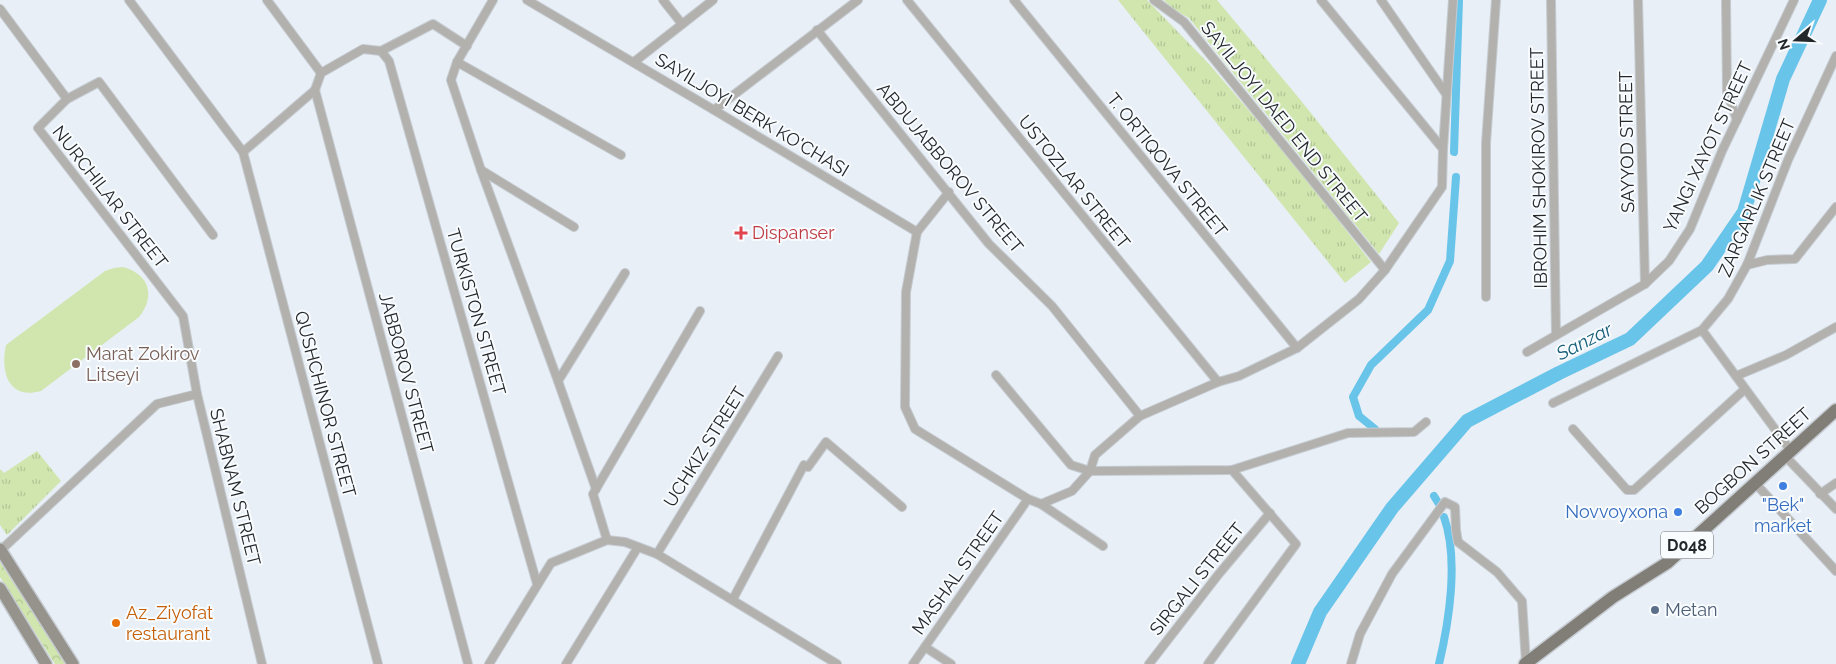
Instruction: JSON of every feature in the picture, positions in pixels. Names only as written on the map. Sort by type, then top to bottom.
[{"type":"main road","name":"BOGBON STREET","points":[[1526,664],[1613,597],[1667,563],[1836,410]]},
{"type":"main road","points":[[0,549],[73,664]]},
{"type":"main road","points":[[0,588],[46,664]]},
{"type":"street","points":[[129,0],[243,152],[315,90],[321,73],[363,50],[382,51],[433,24],[467,46]]},
{"type":"street","points":[[493,0],[458,62],[451,80],[481,170],[596,489]]},
{"type":"street","name":"SAYILJOYI BERK KO'CHASI","points":[[527,0],[917,232]]},
{"type":"street","points":[[663,0],[682,24]]},
{"type":"street","points":[[634,62],[713,0]]},
{"type":"street","points":[[714,110],[858,0]]},
{"type":"street","name":"USTOZLAR STREET","points":[[908,0],[1218,382]]},
{"type":"street","name":"T. ORTIQOVA STREET","points":[[1014,0],[1296,348]]},
{"type":"street","name":"SAYILJOYI DAED END STREET","points":[[1154,0],[1184,22],[1385,270]]},
{"type":"street","points":[[1321,0],[1443,149]]},
{"type":"street","points":[[1380,0],[1446,94]]},
{"type":"street","points":[[1041,504],[1072,491],[1090,471],[1095,454],[1140,416],[1218,382],[1239,376],[1296,348],[1359,299],[1385,270],[1442,187],[1453,0]]},
{"type":"street","points":[[1486,297],[1486,143],[1496,0]]},
{"type":"street","name":"IBROHIM SHOKIROV STREET","points":[[1551,0],[1556,335]]},
{"type":"street","name":"SAYYOD STREET","points":[[1638,0],[1645,284]]},
{"type":"street","points":[[1726,0],[1727,92],[1737,120]]},
{"type":"street","name":"YANGI XAYOT STREET","points":[[1527,352],[1645,284],[1669,261],[1690,229],[1722,151],[1794,0]]},
{"type":"street","points":[[271,1],[321,73]]},
{"type":"street","name":"NURCHILAR STREET","points":[[0,9],[67,99]]},
{"type":"street","name":"ABDUJABBOROV STREET","points":[[817,30],[989,244],[1052,306],[1140,416]]},
{"type":"street","name":"TURKISTON STREET","points":[[382,51],[389,61],[537,584]]},
{"type":"street","name":"ZARGARLIK STREET","points":[[1553,404],[1702,330],[1728,299],[1747,266],[1788,160],[1836,56]]},
{"type":"street","points":[[458,62],[621,155]]},
{"type":"street","name":"NURCHILAR STREET","points":[[183,316],[38,128],[67,99],[99,82],[213,235]]},
{"type":"street","name":"JABBOROV STREET","points":[[315,90],[468,664]]},
{"type":"street","name":"QUSHCHINOR STREET","points":[[243,152],[378,664]]},
{"type":"street","points":[[481,170],[574,227]]},
{"type":"street","points":[[949,192],[917,232],[906,292],[905,407],[915,429],[1028,499],[1041,504],[1103,546]]},
{"type":"street","points":[[1747,266],[1767,260],[1795,259],[1836,207]]},
{"type":"street","points":[[558,381],[625,273]]},
{"type":"street","points":[[607,540],[593,494],[700,311]]},
{"type":"street","name":"SHABNAM STREET","points":[[183,316],[197,394],[262,664]]},
{"type":"street","points":[[1736,376],[1786,355],[1836,327]]},
{"type":"street","points":[[1702,330],[1736,376],[1788,453],[1820,494],[1836,509]]},
{"type":"street","name":"UCHKIZ STREET","points":[[657,554],[778,356]]},
{"type":"street","points":[[996,374],[1070,465],[1090,471],[1232,470],[1348,433],[1414,432],[1426,422]]},
{"type":"street","points":[[1573,429],[1627,490],[1634,490],[1745,389]]},
{"type":"street","points":[[0,549],[157,404],[197,394]]},
{"type":"street","points":[[733,599],[804,465],[808,467],[826,442],[902,507]]},
{"type":"street","points":[[1208,664],[1296,544],[1232,470]]},
{"type":"street","points":[[1755,483],[1836,571]]},
{"type":"street","points":[[1820,494],[1836,483]]},
{"type":"street","name":"MASHAL STREET","points":[[913,664],[1028,499]]},
{"type":"street","points":[[1351,664],[1360,634],[1392,574],[1445,502],[1455,507],[1458,542],[1496,572],[1522,601],[1526,664]]},
{"type":"street","name":"SIRGALI STREET","points":[[1149,664],[1218,575],[1270,514]]},
{"type":"street","points":[[489,664],[551,562],[607,540],[625,542],[657,554],[837,664]]},
{"type":"street","points":[[566,664],[638,547]]},
{"type":"street","points":[[925,647],[951,664]]},
{"type":"green space","points":[[1118,0],[1147,0],[1209,64],[1287,155],[1371,262],[1345,283]]},
{"type":"green space","points":[[1164,0],[1217,0],[1399,223],[1379,254],[1189,18],[1173,9]]},
{"type":"green space","points":[[123,267],[139,275],[147,287],[147,301],[139,317],[41,391],[21,392],[14,388],[9,382],[4,365],[6,345],[105,271]]},
{"type":"green space","points":[[37,451],[61,481],[7,535],[0,525],[0,469],[4,473]]},
{"type":"green space","points":[[0,562],[65,664],[55,664],[0,577]]},
{"type":"waterway","points":[[1454,152],[1459,0]]},
{"type":"waterway","name":"Sanzar","points":[[1298,664],[1320,612],[1392,508],[1467,421],[1559,373],[1630,339],[1707,266],[1744,212],[1783,79],[1820,0]]},
{"type":"waterway","points":[[1375,429],[1359,416],[1353,397],[1371,365],[1428,310],[1450,261],[1456,177]]},
{"type":"waterway","points":[[1434,496],[1439,504]]},
{"type":"waterway","points":[[1439,664],[1449,610],[1452,571],[1449,534],[1444,517]]},
{"type":"place","name":"Dispanser","points":[[741,233]]},
{"type":"place","name":"Marat Zokirov Litseyi","points":[[76,364]]},
{"type":"place","name":"\"Bek\" market","points":[[1783,486]]},
{"type":"place","name":"Novvoyxona","points":[[1678,512]]},
{"type":"place","name":"Metan","points":[[1655,610]]},
{"type":"place","name":"Az_Ziyofat restaurant","points":[[116,623]]}]
